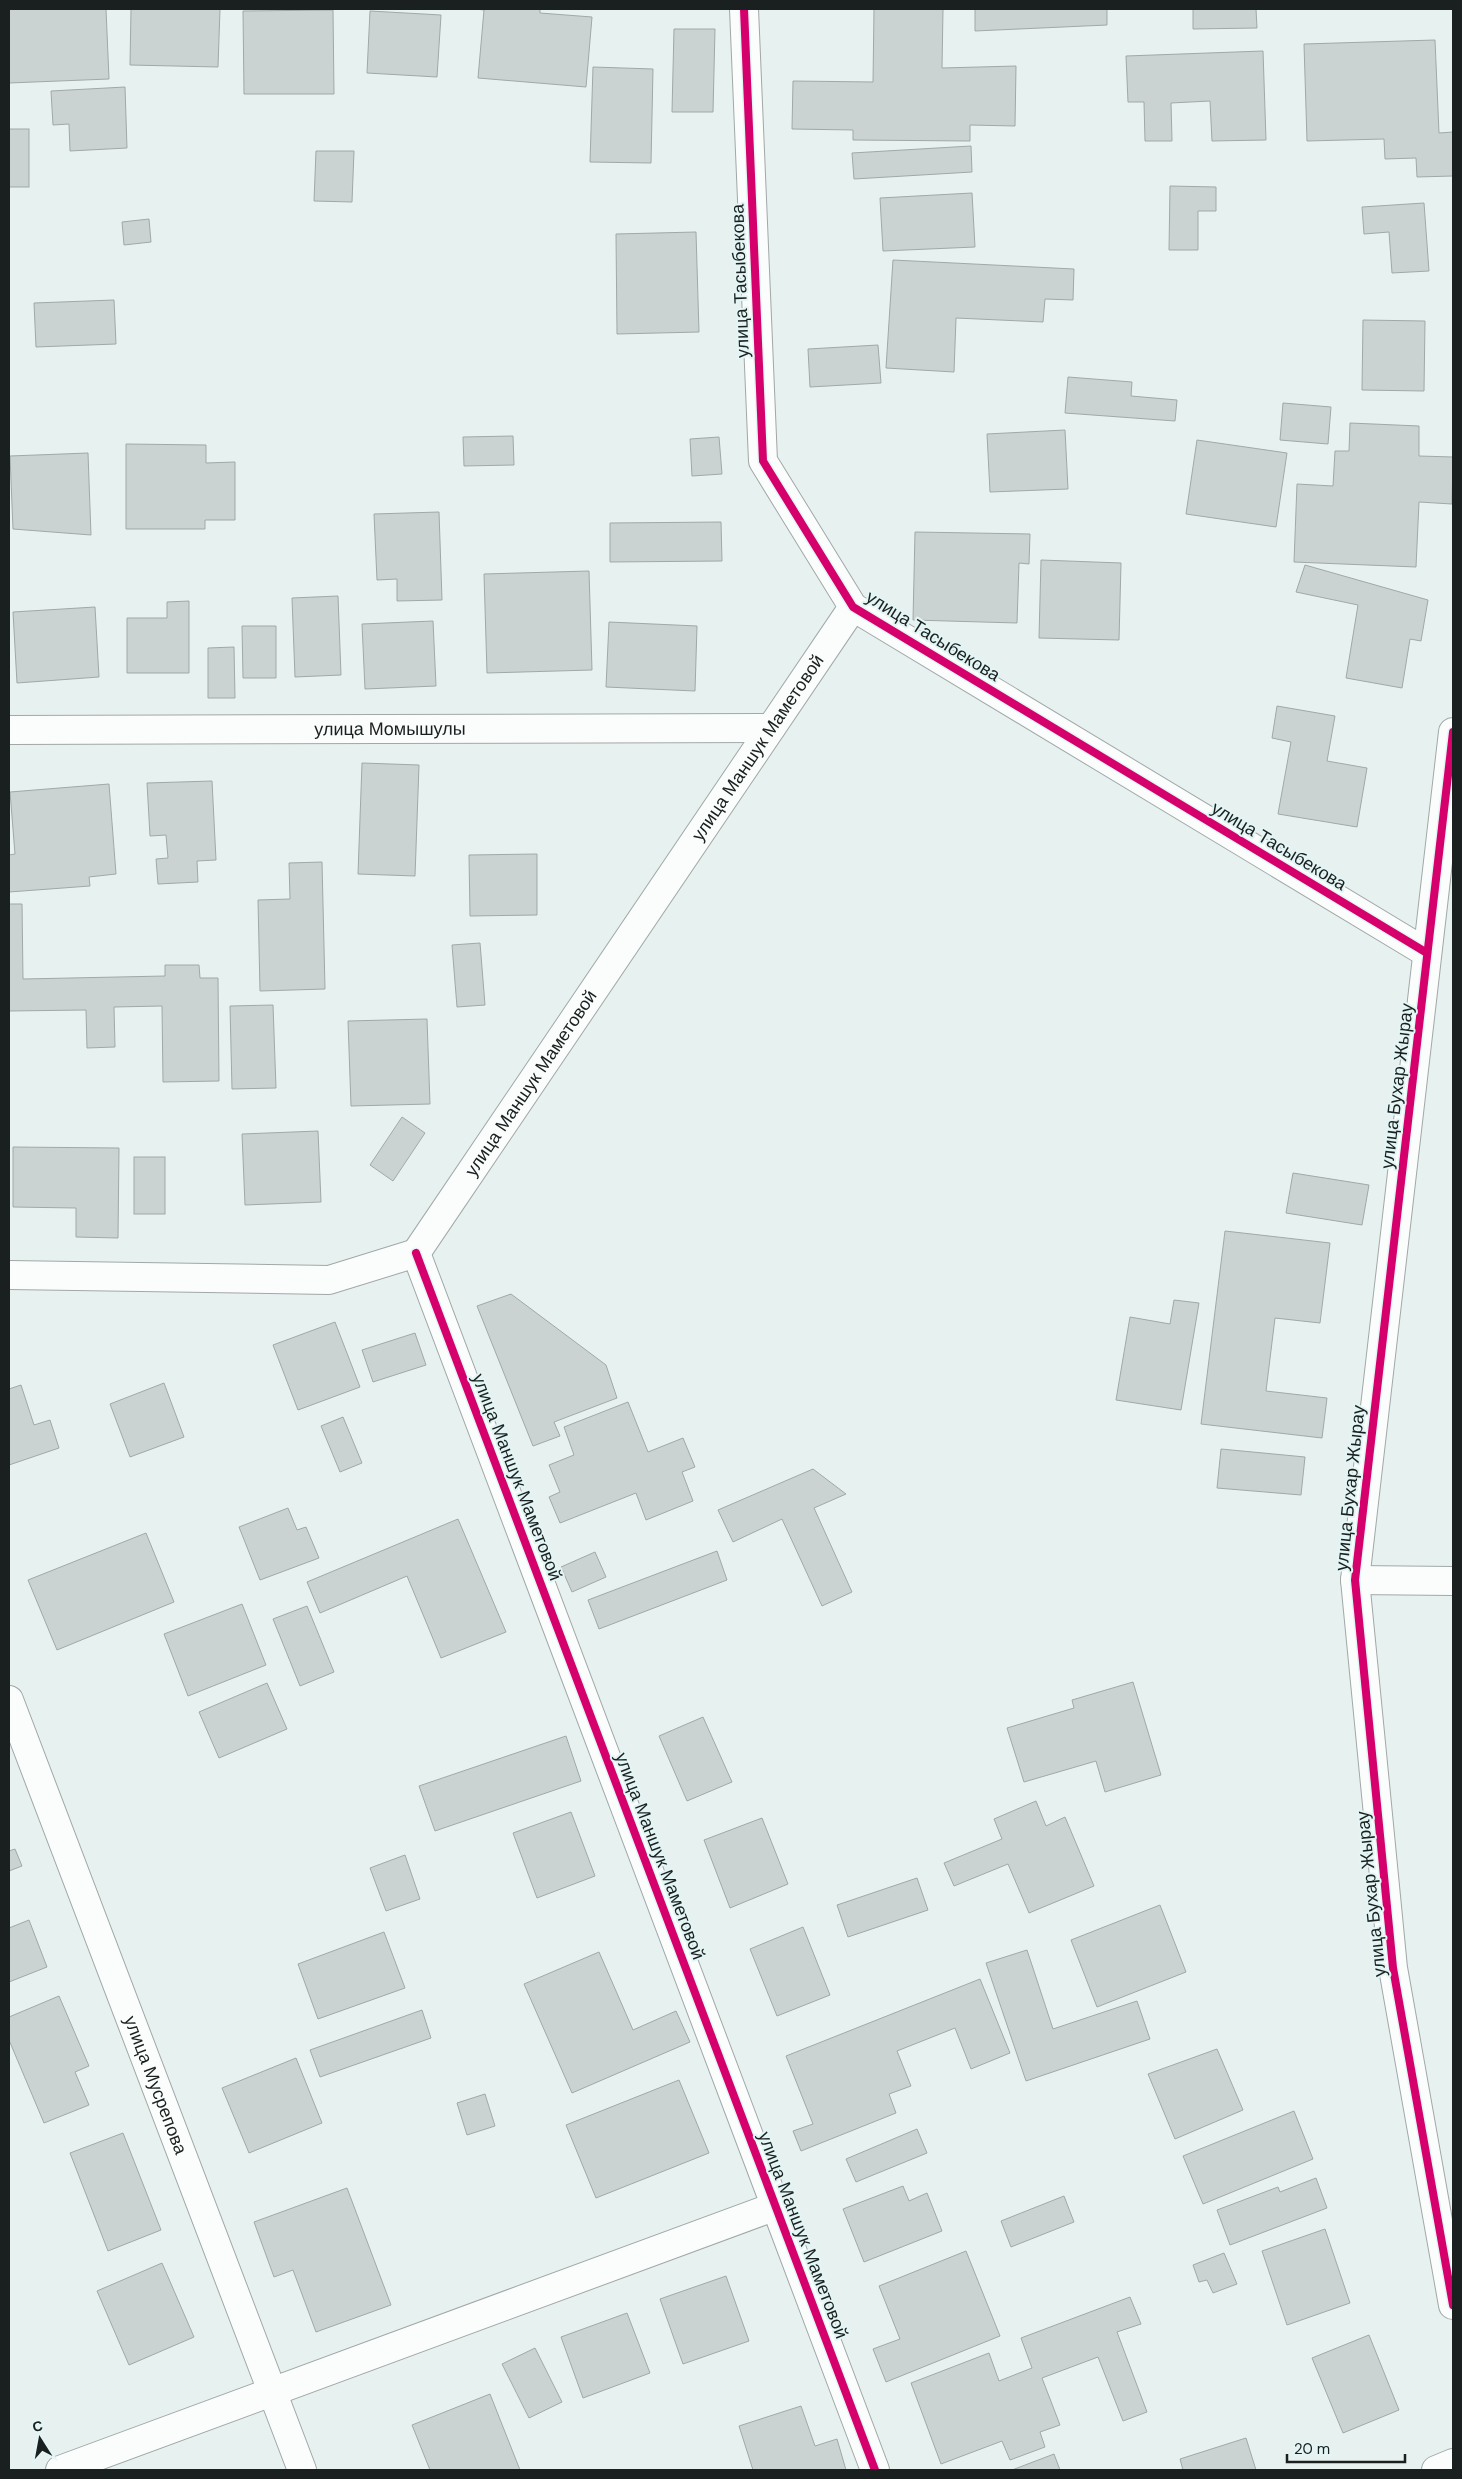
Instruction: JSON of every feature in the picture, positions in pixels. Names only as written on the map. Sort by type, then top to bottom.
[{"type":"street","name":"улица Тасыбекова","points":[[744,9],[763,461],[853,607],[1427,952]]},
{"type":"street","name":"улица Маншук Маметовой","points":[[853,607],[416,1253],[875,2470]]},
{"type":"street","name":"улица Момышулы","points":[[9,730],[771,728]]},
{"type":"street","name":"улица Бухар Жырау","points":[[1453,732],[1355,1580],[1393,1968],[1453,2305]]},
{"type":"street","points":[[9,1275],[329,1280],[416,1253]]},
{"type":"street","points":[[1355,1580],[1453,1581]]},
{"type":"street","name":"улица Мусрепова","points":[[9,1700],[302,2470]]},
{"type":"street","points":[[60,2470],[776,2206]]},
{"type":"street","points":[[1436,2470],[1453,2463]]},
{"type":"building","points":[[9,9],[106,9],[109,79],[9,83]]},
{"type":"building","points":[[131,9],[220,9],[218,67],[130,65]]},
{"type":"building","points":[[476,9],[540,9],[540,13],[592,17],[586,87],[478,78],[484,10]]},
{"type":"building","points":[[874,9],[943,9],[942,68],[1016,66],[1015,126],[970,125],[970,141],[853,140],[853,130],[792,129],[793,81],[873,82]]},
{"type":"building","points":[[975,9],[1107,9],[1107,25],[975,31]]},
{"type":"building","points":[[1193,9],[1256,9],[1257,28],[1193,29]]},
{"type":"building","points":[[333,10],[334,94],[244,94],[243,11]]},
{"type":"building","points":[[370,11],[441,15],[437,77],[367,73]]},
{"type":"building","points":[[674,29],[715,29],[713,112],[672,112]]},
{"type":"building","points":[[1435,40],[1439,133],[1453,132],[1453,176],[1417,177],[1416,158],[1385,159],[1384,139],[1307,141],[1304,44]]},
{"type":"building","points":[[1263,51],[1266,140],[1212,141],[1210,101],[1171,103],[1172,141],[1145,141],[1144,102],[1128,102],[1126,56]]},
{"type":"building","points":[[593,67],[653,69],[651,163],[590,162]]},
{"type":"building","points":[[125,87],[127,148],[70,151],[69,124],[53,125],[51,91]]},
{"type":"building","points":[[9,129],[29,129],[29,187],[9,187]]},
{"type":"building","points":[[971,146],[972,172],[854,179],[852,153]]},
{"type":"building","points":[[316,151],[354,151],[352,202],[314,201]]},
{"type":"building","points":[[1170,186],[1216,187],[1216,211],[1198,211],[1198,250],[1169,250]]},
{"type":"building","points":[[972,193],[975,247],[883,251],[880,198]]},
{"type":"building","points":[[1424,203],[1429,271],[1392,273],[1389,232],[1364,234],[1362,207]]},
{"type":"building","points":[[149,219],[151,242],[124,245],[122,222]]},
{"type":"building","points":[[696,232],[699,332],[617,334],[616,234]]},
{"type":"building","points":[[893,260],[1074,269],[1073,300],[1045,299],[1043,322],[956,318],[954,372],[886,368]]},
{"type":"building","points":[[114,300],[116,344],[36,347],[34,303]]},
{"type":"building","points":[[1363,320],[1425,321],[1424,391],[1362,390]]},
{"type":"building","points":[[878,345],[881,383],[810,387],[808,349]]},
{"type":"building","points":[[1068,377],[1132,382],[1131,396],[1177,400],[1175,421],[1065,413]]},
{"type":"building","points":[[1283,403],[1331,407],[1328,444],[1280,440]]},
{"type":"building","points":[[1350,423],[1419,426],[1419,456],[1453,457],[1452,504],[1419,502],[1416,567],[1294,562],[1297,484],[1333,486],[1335,451],[1349,451]]},
{"type":"building","points":[[1065,430],[1068,489],[990,492],[987,434]]},
{"type":"building","points":[[513,436],[514,465],[464,466],[463,437]]},
{"type":"building","points":[[719,437],[722,474],[692,476],[690,439]]},
{"type":"building","points":[[1197,440],[1287,453],[1276,527],[1186,514]]},
{"type":"building","points":[[126,444],[206,445],[206,463],[235,462],[235,520],[205,520],[205,529],[126,529]]},
{"type":"building","points":[[88,453],[91,535],[13,529],[10,456]]},
{"type":"building","points":[[439,512],[442,600],[397,601],[397,579],[377,580],[374,514]]},
{"type":"building","points":[[721,522],[722,561],[610,562],[610,523]]},
{"type":"building","points":[[915,532],[1030,534],[1029,564],[1019,563],[1017,623],[913,620]]},
{"type":"building","points":[[1041,560],[1121,563],[1119,640],[1039,638]]},
{"type":"building","points":[[1305,565],[1428,600],[1421,641],[1410,639],[1402,688],[1346,678],[1358,605],[1296,592]]},
{"type":"building","points":[[589,571],[592,670],[487,673],[484,574]]},
{"type":"building","points":[[338,596],[341,675],[295,677],[292,598]]},
{"type":"building","points":[[189,601],[189,673],[127,673],[127,618],[167,618],[167,602]]},
{"type":"building","points":[[95,607],[99,677],[17,683],[13,612]]},
{"type":"building","points":[[433,621],[436,686],[365,689],[362,624]]},
{"type":"building","points":[[609,622],[697,626],[695,691],[606,687]]},
{"type":"building","points":[[242,626],[276,626],[276,678],[243,678]]},
{"type":"building","points":[[234,647],[235,698],[208,698],[208,648]]},
{"type":"building","points":[[1277,706],[1335,716],[1327,761],[1367,768],[1357,827],[1278,814],[1291,742],[1272,738]]},
{"type":"building","points":[[362,763],[419,765],[415,876],[358,874]]},
{"type":"building","points":[[212,781],[216,860],[197,861],[198,882],[158,884],[156,859],[168,858],[166,835],[150,836],[147,783]]},
{"type":"building","points":[[109,784],[116,874],[89,877],[90,886],[9,892],[9,855],[15,854],[10,792]]},
{"type":"building","points":[[537,854],[537,915],[470,916],[469,855]]},
{"type":"building","points":[[322,862],[325,989],[260,991],[258,900],[290,899],[289,863]]},
{"type":"building","points":[[9,904],[22,904],[23,979],[165,976],[165,965],[199,965],[200,978],[218,978],[219,1081],[163,1082],[162,1006],[114,1007],[115,1047],[87,1048],[86,1010],[9,1011]]},
{"type":"building","points":[[480,943],[485,1005],[457,1007],[452,945]]},
{"type":"building","points":[[273,1005],[276,1088],[232,1089],[230,1006]]},
{"type":"building","points":[[427,1019],[430,1104],[351,1106],[348,1021]]},
{"type":"building","points":[[402,1117],[425,1133],[393,1181],[370,1165]]},
{"type":"building","points":[[318,1131],[321,1202],[245,1205],[242,1134]]},
{"type":"building","points":[[13,1147],[119,1148],[118,1238],[76,1237],[76,1208],[13,1207]]},
{"type":"building","points":[[134,1157],[165,1157],[165,1214],[134,1214]]},
{"type":"building","points":[[1293,1173],[1369,1185],[1362,1225],[1286,1213]]},
{"type":"building","points":[[1225,1231],[1330,1243],[1320,1323],[1275,1318],[1266,1391],[1327,1398],[1322,1438],[1201,1424]]},
{"type":"building","points":[[511,1294],[606,1365],[617,1398],[554,1422],[560,1436],[533,1446],[477,1306]]},
{"type":"building","points":[[1174,1300],[1199,1303],[1181,1410],[1116,1400],[1130,1317],[1170,1324]]},
{"type":"building","points":[[335,1322],[360,1387],[298,1410],[273,1345]]},
{"type":"building","points":[[415,1333],[426,1365],[373,1382],[362,1350]]},
{"type":"building","points":[[164,1383],[184,1437],[130,1457],[110,1404]]},
{"type":"building","points":[[21,1385],[34,1425],[50,1420],[59,1448],[9,1465],[9,1389]]},
{"type":"building","points":[[628,1402],[648,1452],[683,1438],[695,1467],[682,1472],[693,1501],[646,1520],[636,1493],[560,1523],[549,1497],[560,1492],[549,1465],[574,1455],[564,1427]]},
{"type":"building","points":[[343,1417],[362,1463],[340,1472],[321,1426]]},
{"type":"building","points":[[1221,1449],[1305,1457],[1301,1495],[1217,1488]]},
{"type":"building","points":[[813,1469],[846,1494],[814,1508],[852,1592],[822,1606],[782,1519],[733,1542],[718,1510]]},
{"type":"building","points":[[288,1508],[297,1530],[306,1527],[319,1558],[260,1580],[239,1527]]},
{"type":"building","points":[[458,1519],[506,1632],[441,1658],[407,1576],[320,1613],[307,1582]]},
{"type":"building","points":[[146,1533],[174,1602],[57,1650],[28,1580]]},
{"type":"building","points":[[717,1551],[727,1580],[599,1629],[588,1600]]},
{"type":"building","points":[[595,1552],[606,1577],[572,1592],[561,1567]]},
{"type":"building","points":[[242,1604],[266,1665],[188,1696],[164,1634]]},
{"type":"building","points":[[307,1606],[334,1672],[300,1686],[273,1619]]},
{"type":"building","points":[[1133,1682],[1161,1775],[1105,1792],[1096,1761],[1024,1782],[1007,1728],[1074,1708],[1072,1700]]},
{"type":"building","points":[[267,1683],[287,1729],[219,1758],[199,1712]]},
{"type":"building","points":[[703,1717],[732,1782],[687,1801],[659,1736]]},
{"type":"building","points":[[566,1736],[581,1781],[435,1831],[419,1786]]},
{"type":"building","points":[[1036,1801],[1046,1826],[1065,1817],[1094,1886],[1029,1913],[1008,1864],[954,1886],[944,1863],[1002,1839],[994,1819]]},
{"type":"building","points":[[571,1812],[595,1876],[537,1898],[513,1833]]},
{"type":"building","points":[[762,1818],[788,1884],[730,1908],[704,1840]]},
{"type":"building","points":[[15,1849],[22,1866],[9,1871],[9,1851]]},
{"type":"building","points":[[405,1855],[420,1899],[386,1911],[370,1868]]},
{"type":"building","points":[[917,1878],[928,1910],[848,1937],[837,1905]]},
{"type":"building","points":[[1160,1905],[1186,1972],[1097,2007],[1071,1940]]},
{"type":"building","points":[[29,1920],[47,1967],[9,1982],[9,1928]]},
{"type":"building","points":[[803,1927],[830,1995],[777,2016],[750,1949]]},
{"type":"building","points":[[384,1932],[405,1988],[318,2019],[298,1964]]},
{"type":"building","points":[[1027,1950],[1053,2029],[1137,2001],[1150,2039],[1026,2081],[986,1963]]},
{"type":"building","points":[[599,1952],[633,2030],[676,2011],[690,2042],[572,2093],[524,1984]]},
{"type":"building","points":[[980,1979],[1010,2053],[971,2069],[955,2028],[897,2051],[911,2086],[889,2094],[896,2113],[801,2151],[793,2131],[813,2124],[786,2056]]},
{"type":"building","points":[[59,1996],[89,2066],[75,2072],[89,2105],[44,2123],[9,2040],[9,2017]]},
{"type":"building","points":[[422,2010],[431,2038],[320,2077],[310,2050]]},
{"type":"building","points":[[1217,2049],[1243,2110],[1175,2139],[1148,2074]]},
{"type":"building","points":[[296,2058],[322,2123],[249,2153],[222,2088]]},
{"type":"building","points":[[679,2080],[709,2153],[596,2198],[566,2125]]},
{"type":"building","points":[[485,2094],[495,2126],[467,2135],[457,2103]]},
{"type":"building","points":[[1294,2111],[1313,2159],[1203,2204],[1183,2156]]},
{"type":"building","points":[[917,2129],[927,2153],[856,2182],[846,2159]]},
{"type":"building","points":[[123,2133],[161,2230],[108,2251],[70,2153]]},
{"type":"building","points":[[1316,2178],[1327,2208],[1230,2245],[1217,2210],[1278,2187],[1280,2192]]},
{"type":"building","points":[[903,2186],[909,2201],[927,2193],[942,2231],[864,2262],[843,2209]]},
{"type":"building","points":[[347,2188],[391,2305],[316,2332],[293,2270],[274,2277],[254,2222]]},
{"type":"building","points":[[1064,2196],[1074,2222],[1011,2247],[1001,2221]]},
{"type":"building","points":[[1325,2229],[1350,2303],[1287,2325],[1262,2251]]},
{"type":"building","points":[[966,2251],[1000,2336],[886,2382],[873,2349],[900,2339],[879,2286]]},
{"type":"building","points":[[1224,2253],[1237,2284],[1213,2293],[1207,2280],[1199,2282],[1193,2265]]},
{"type":"building","points":[[162,2263],[194,2337],[129,2365],[97,2291]]},
{"type":"building","points":[[726,2276],[749,2341],[683,2364],[660,2299]]},
{"type":"building","points":[[1130,2297],[1141,2324],[1117,2332],[1147,2412],[1123,2421],[1098,2357],[1042,2378],[1060,2425],[1040,2432],[1045,2447],[1010,2460],[1002,2441],[941,2464],[911,2383],[989,2353],[999,2381],[1032,2368],[1021,2338]]},
{"type":"building","points":[[627,2313],[650,2373],[583,2398],[561,2337]]},
{"type":"building","points":[[1369,2335],[1399,2410],[1343,2433],[1312,2358]]},
{"type":"building","points":[[535,2348],[562,2402],[529,2418],[502,2364]]},
{"type":"building","points":[[490,2394],[520,2470],[430,2470],[412,2425]]},
{"type":"building","points":[[801,2406],[815,2446],[837,2439],[846,2470],[753,2470],[739,2426]]},
{"type":"building","points":[[1246,2438],[1256,2470],[1183,2470],[1180,2459]]},
{"type":"building","points":[[1054,2454],[1060,2470],[1012,2470]]},
{"type":"cycle path","points":[[744,9],[763,461],[853,607],[1427,953]]},
{"type":"cycle path","points":[[1453,732],[1355,1580],[1393,1968],[1453,2305]]},
{"type":"cycle path","points":[[416,1253],[875,2470]]}]
